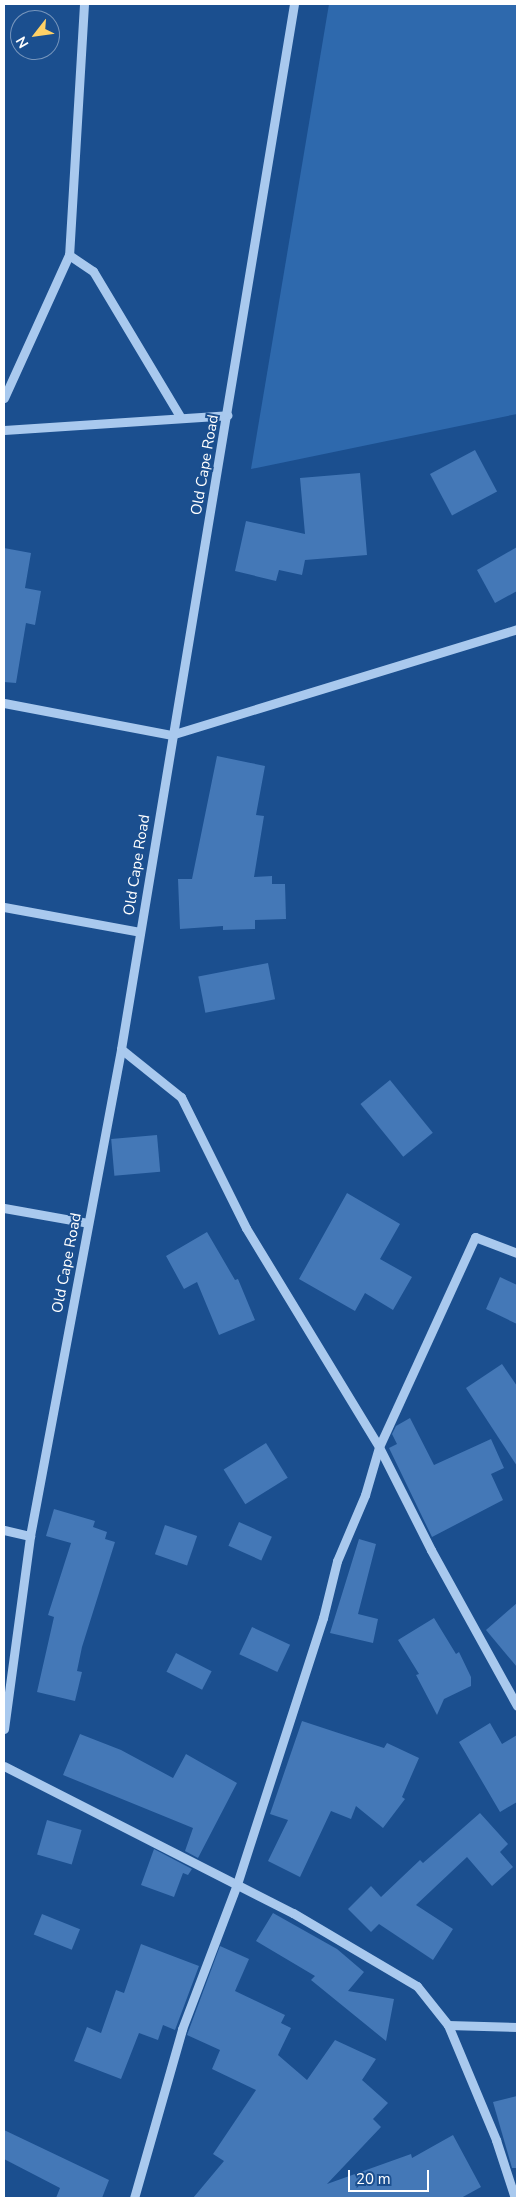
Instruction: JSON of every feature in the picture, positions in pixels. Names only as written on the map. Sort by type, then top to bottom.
[{"type":"street","points":[[4,398],[70,255],[84,4]]},
{"type":"street","name":"Old Cape Road","points":[[4,1729],[30,1536],[121,1049],[171,736],[227,416],[294,4]]},
{"type":"street","points":[[70,255],[93,271],[181,418]]},
{"type":"street","points":[[4,430],[227,416]]},
{"type":"street","points":[[4,703],[171,736],[517,628]]},
{"type":"street","points":[[4,907],[140,932]]},
{"type":"street","points":[[121,1049],[181,1097],[246,1228],[379,1447],[431,1550],[517,1706]]},
{"type":"street","points":[[4,1208],[88,1222]]},
{"type":"street","points":[[134,2198],[182,2029],[237,1884],[323,1618],[337,1561],[365,1496],[379,1447],[475,1237],[517,1253]]},
{"type":"street","points":[[4,1530],[30,1536]]},
{"type":"street","points":[[4,1766],[293,1912],[417,1986],[448,2025],[496,2140],[514,2198]]},
{"type":"street","points":[[448,2025],[517,2027]]},
{"type":"shaded area","points":[[329,4],[517,4],[517,414],[251,469]]},
{"type":"building","points":[[475,450],[497,491],[452,515],[430,474]]},
{"type":"building","points":[[360,473],[367,555],[305,560],[302,575],[279,570],[276,581],[235,571],[246,521],[305,534],[300,478]]},
{"type":"building","points":[[517,547],[517,591],[495,603],[477,570]]},
{"type":"building","points":[[4,548],[31,553],[25,588],[41,591],[35,625],[26,623],[16,683],[4,682]]},
{"type":"building","points":[[217,756],[265,766],[256,815],[264,816],[254,877],[272,876],[272,884],[285,884],[286,919],[255,920],[255,929],[223,930],[223,926],[180,929],[178,879],[192,879]]},
{"type":"building","points":[[268,963],[275,999],[205,1013],[198,977]]},
{"type":"building","points":[[390,1080],[433,1133],[403,1157],[360,1104]]},
{"type":"building","points":[[157,1135],[160,1172],[114,1176],[111,1139]]},
{"type":"building","points":[[347,1193],[400,1224],[380,1259],[412,1277],[393,1310],[365,1293],[355,1311],[299,1279]]},
{"type":"building","points":[[207,1232],[235,1280],[238,1279],[255,1320],[219,1335],[197,1282],[184,1289],[166,1256]]},
{"type":"building","points":[[500,1277],[517,1285],[517,1324],[486,1309]]},
{"type":"building","points":[[502,1364],[517,1386],[517,1466],[466,1388]]},
{"type":"building","points":[[410,1418],[434,1465],[491,1439],[504,1468],[491,1474],[503,1500],[432,1537],[389,1448],[397,1444],[392,1434],[396,1426]]},
{"type":"building","points":[[266,1443],[288,1478],[245,1504],[224,1469]]},
{"type":"building","points":[[54,1509],[95,1521],[93,1527],[107,1532],[105,1539],[115,1542],[82,1647],[77,1671],[82,1672],[75,1701],[37,1692],[54,1617],[48,1615],[71,1543],[46,1536]]},
{"type":"building","points":[[239,1522],[272,1537],[261,1560],[228,1546]]},
{"type":"building","points":[[165,1525],[197,1536],[187,1565],[155,1554]]},
{"type":"building","points":[[359,1539],[376,1544],[358,1614],[378,1619],[373,1643],[330,1633]]},
{"type":"building","points":[[517,1603],[517,1667],[486,1630]]},
{"type":"building","points":[[434,1618],[456,1654],[459,1652],[471,1677],[471,1686],[444,1699],[437,1715],[416,1675],[419,1674],[398,1640]]},
{"type":"building","points":[[252,1627],[290,1645],[277,1672],[239,1654]]},
{"type":"building","points":[[176,1653],[212,1671],[202,1690],[166,1672]]},
{"type":"building","points":[[302,1721],[384,1748],[387,1743],[419,1758],[402,1797],[405,1799],[383,1828],[356,1806],[351,1819],[331,1811],[300,1877],[268,1861],[288,1820],[270,1814]]},
{"type":"building","points":[[490,1723],[502,1744],[517,1735],[517,1802],[500,1812],[459,1742]]},
{"type":"building","points":[[80,1734],[121,1750],[173,1778],[186,1754],[237,1783],[198,1858],[185,1851],[193,1828],[63,1775]]},
{"type":"building","points":[[480,1813],[508,1844],[500,1852],[513,1867],[492,1886],[467,1857],[416,1905],[453,1929],[433,1960],[379,1924],[371,1932],[348,1909],[371,1886],[381,1897],[420,1860],[423,1863]]},
{"type":"building","points":[[47,1820],[82,1830],[72,1865],[37,1855]]},
{"type":"building","points":[[154,1849],[192,1869],[188,1875],[183,1873],[174,1897],[141,1885]]},
{"type":"building","points":[[273,1913],[337,1949],[364,1972],[348,1991],[394,1999],[386,2041],[311,1980],[315,1976],[256,1941]]},
{"type":"building","points":[[42,1914],[80,1929],[72,1950],[34,1934]]},
{"type":"building","points":[[141,1944],[199,1966],[175,2030],[163,2025],[158,2040],[139,2033],[121,2079],[74,2061],[87,2027],[101,2033],[116,1990],[124,1993]]},
{"type":"building","points":[[220,1946],[249,1959],[235,1991],[285,2015],[281,2023],[291,2028],[278,2055],[307,2080],[335,2040],[376,2059],[362,2080],[388,2103],[373,2119],[381,2127],[327,2184],[411,2154],[412,2158],[453,2135],[481,2187],[461,2198],[193,2198],[224,2161],[213,2154],[256,2090],[212,2069],[220,2050],[187,2035]]},
{"type":"building","points":[[517,2096],[517,2168],[512,2168],[493,2102]]},
{"type":"building","points":[[4,2130],[109,2180],[102,2198],[56,2198],[60,2188],[4,2159]]}]
